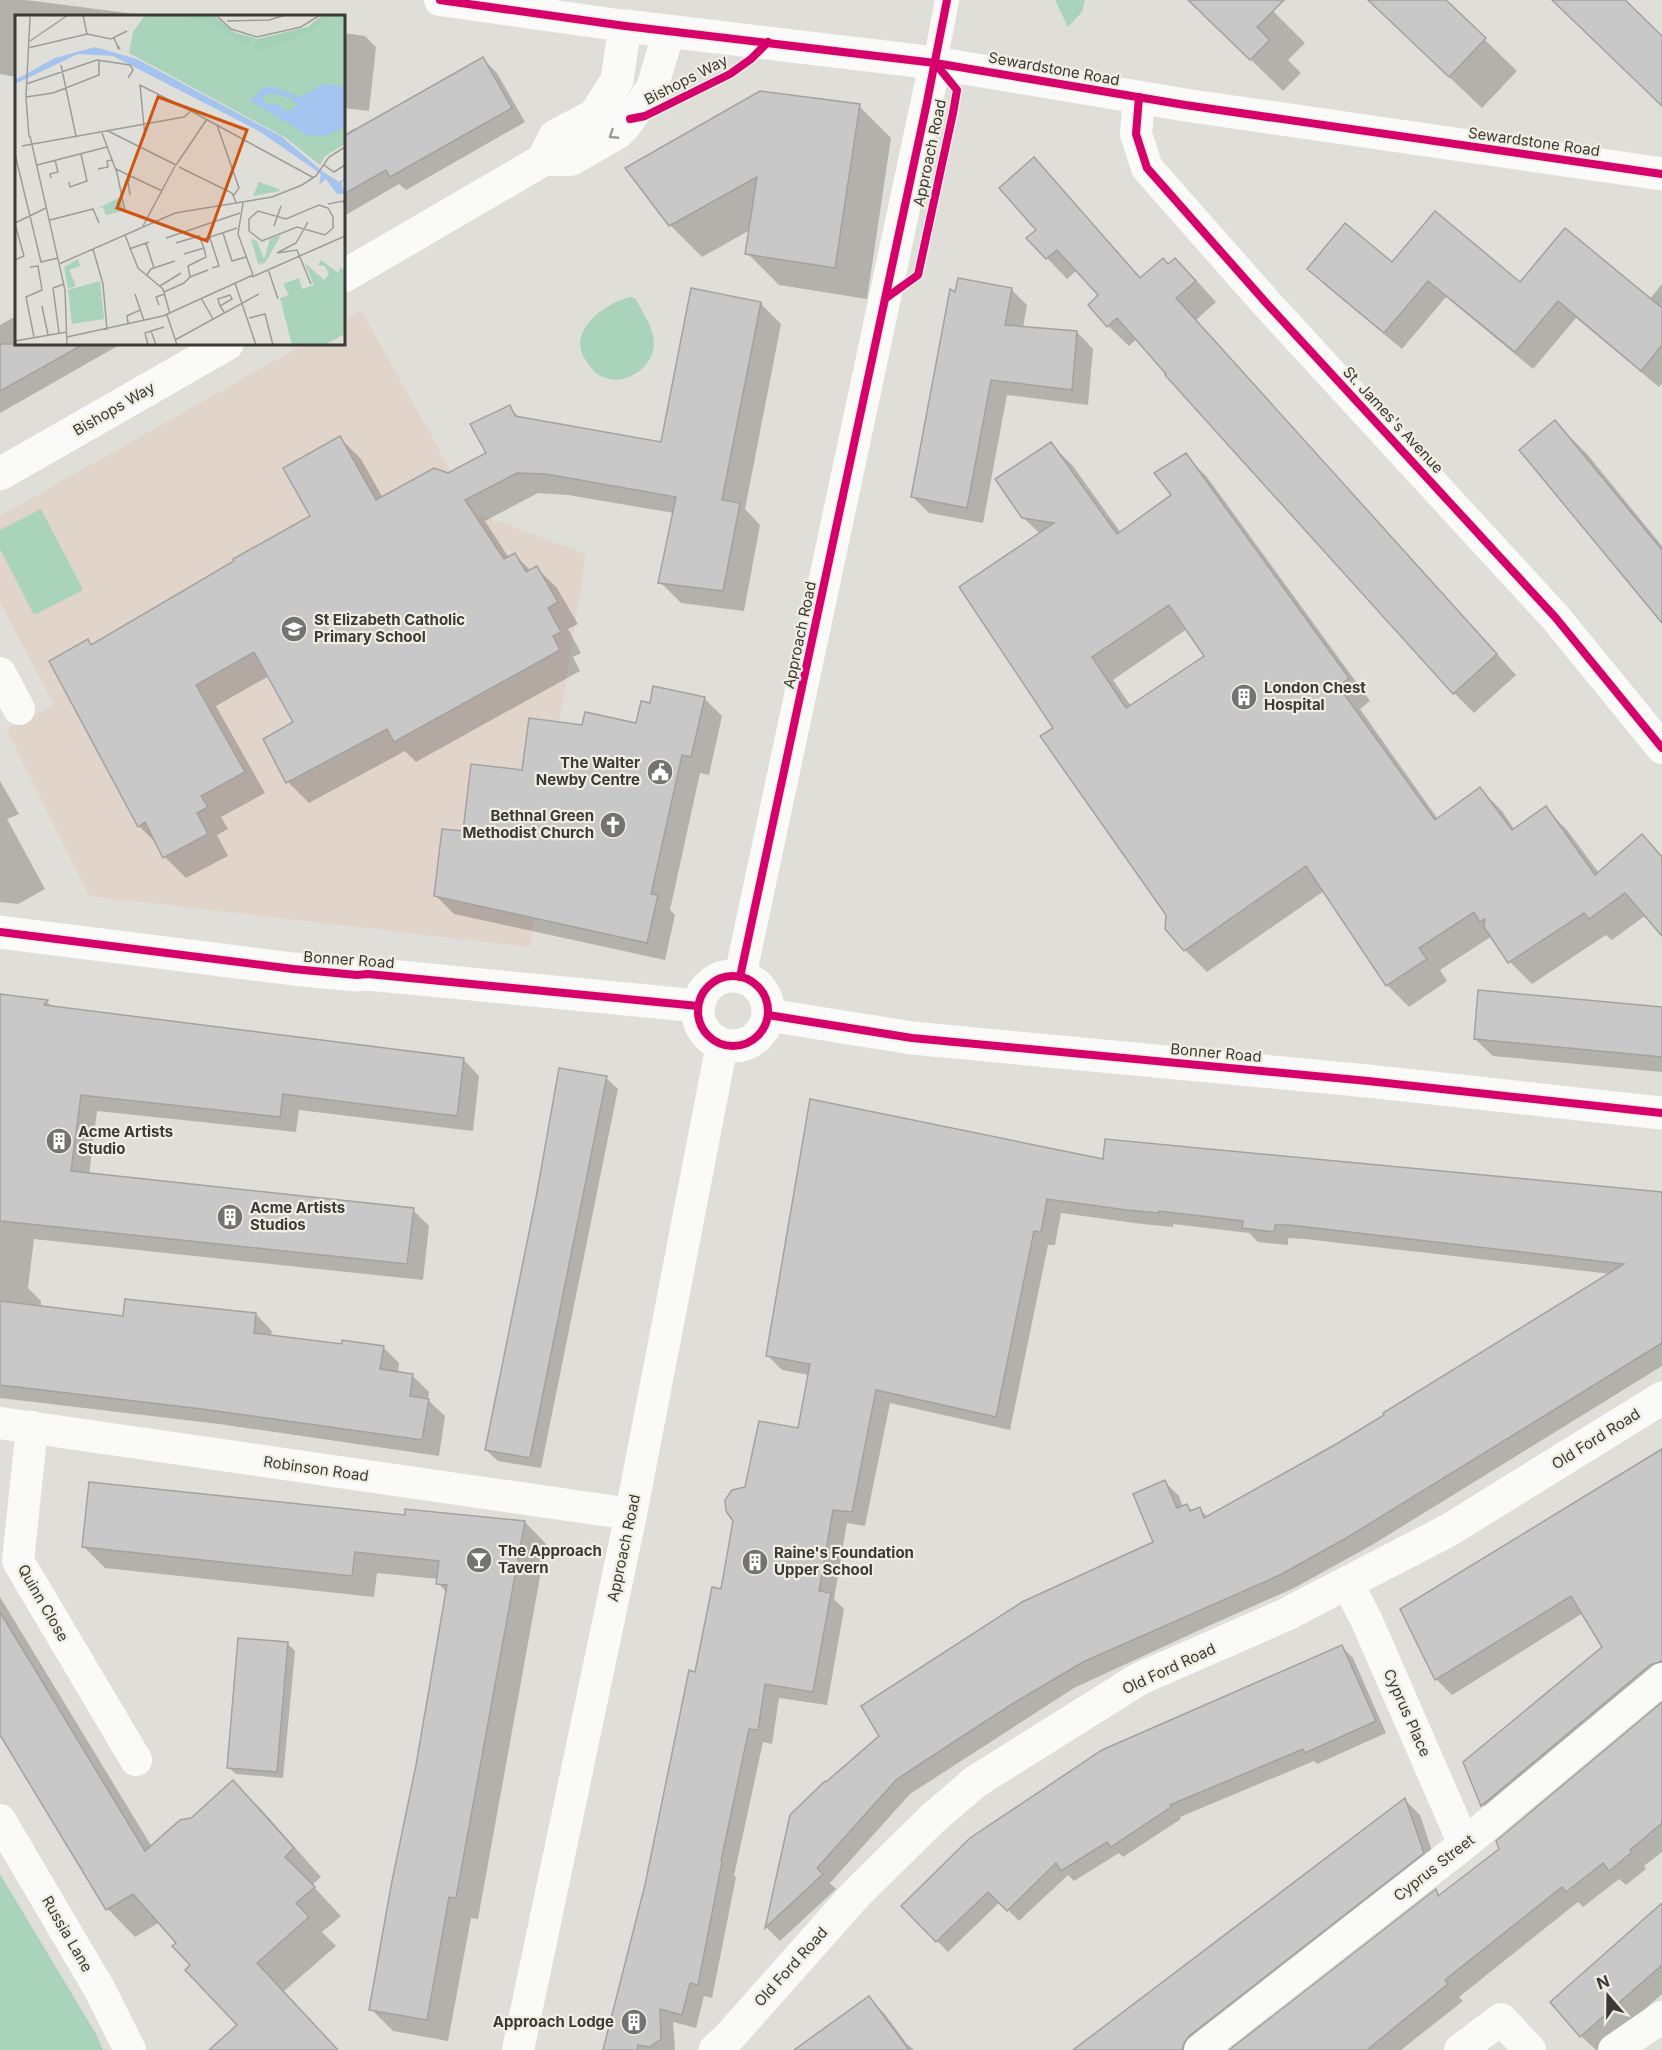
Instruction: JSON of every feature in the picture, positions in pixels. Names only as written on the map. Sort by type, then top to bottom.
[{"type":"main road","name":"Sewardstone Road","points":[[625,26],[935,63],[1139,97],[1662,174]]},
{"type":"main road","name":"Bishops Way","points":[[345,275],[543,160],[555,136],[595,115],[617,80],[625,26]]},
{"type":"main road","name":"Bishops Way","points":[[0,474],[225,345]]},
{"type":"main road","name":"Bonner Road","points":[[0,932],[324,972],[368,974],[698,1006]]},
{"type":"main road","points":[[726,977],[740,977],[759,988],[766,1000],[768,1015],[765,1025],[755,1038],[743,1044],[729,1045],[722,1044],[705,1032],[700,1024],[698,1006],[703,993],[710,984],[726,977]]},
{"type":"main road","name":"Bonner Road","points":[[768,1015],[912,1038],[1356,1080],[1662,1113]]},
{"type":"main road","name":"Old Ford Road","points":[[715,2050],[856,1894],[931,1820],[975,1782],[1139,1679],[1275,1620],[1449,1530],[1662,1398]]},
{"type":"street","name":"Sewardstone Road","points":[[440,0],[625,26]]},
{"type":"street","points":[[935,63],[947,0]]},
{"type":"street","name":"Bishops Way","points":[[543,160],[572,159],[618,133],[625,126],[652,88],[669,31]]},
{"type":"street","name":"Approach Road","points":[[740,977],[935,63]]},
{"type":"street","name":"St. James's Avenue","points":[[1139,97],[1136,134],[1147,168],[1268,305],[1555,617],[1662,748]]},
{"type":"street","points":[[0,673],[19,709]]},
{"type":"street","name":"Approach Road","points":[[518,2050],[632,1514],[722,1044]]},
{"type":"street","name":"Robinson Road","points":[[0,1423],[632,1514]]},
{"type":"street","name":"Quinn Close","points":[[32,1427],[18,1561],[136,1761]]},
{"type":"street","name":"Cyprus Place","points":[[1347,1583],[1366,1619],[1464,1844]]},
{"type":"street","name":"Cyprus Street","points":[[1200,2050],[1464,1844],[1662,1679]]},
{"type":"street","name":"Russia Lane","points":[[0,1820],[100,1990],[130,2050]]},
{"type":"street","points":[[1614,2050],[1662,2017]]},
{"type":"street","points":[[1460,2050],[1501,2019],[1530,2050]]},
{"type":"shaded area","name":"St Elizabeth Catholic Primary School","points":[[361,310],[474,512],[586,554],[550,782],[530,947],[89,896],[6,729],[54,705],[0,602],[0,516],[302,345],[345,345],[345,320]]},
{"type":"green space","points":[[1055,0],[1085,0],[1082,12],[1068,27]]},
{"type":"green space","points":[[630,297],[635,298],[650,327],[654,339],[652,354],[642,369],[634,374],[617,380],[608,379],[595,373],[587,362],[581,351],[581,340],[590,320],[599,312]]},
{"type":"green space","points":[[41,509],[83,590],[34,615],[0,549],[0,530]]},
{"type":"green space","points":[[0,1874],[96,2034],[103,2050],[0,2050]]},
{"type":"building","points":[[1188,0],[1284,0],[1257,27],[1270,40],[1250,60]]},
{"type":"building","points":[[1368,0],[1446,0],[1486,38],[1449,77]]},
{"type":"building","points":[[1552,0],[1625,0],[1662,36],[1662,106]]},
{"type":"building","points":[[483,57],[512,108],[390,177],[386,170],[345,193],[345,135]]},
{"type":"building","points":[[760,91],[860,104],[835,268],[745,254],[757,177],[669,226],[625,168]]},
{"type":"building","points":[[1034,157],[1140,278],[1163,258],[1168,264],[1175,258],[1196,281],[1176,298],[1497,654],[1453,694],[1165,375],[1117,318],[1107,327],[1088,305],[1098,295],[1057,250],[1046,259],[1026,238],[1036,230],[999,188]]},
{"type":"building","points":[[1435,211],[1520,282],[1565,228],[1662,308],[1662,345],[1641,371],[1558,301],[1515,352],[1428,281],[1384,333],[1307,269],[1345,223],[1392,262]]},
{"type":"building","points":[[958,278],[1012,288],[1005,325],[1077,331],[1072,390],[991,380],[967,508],[911,497],[950,289],[955,292]]},
{"type":"building","points":[[691,288],[761,302],[722,500],[740,503],[723,591],[658,583],[676,497],[546,474],[517,473],[465,500],[504,559],[515,553],[526,572],[537,566],[558,602],[548,608],[561,632],[553,636],[560,650],[394,742],[387,729],[286,783],[263,739],[293,722],[254,652],[196,685],[245,772],[201,796],[208,807],[197,813],[208,834],[163,858],[145,822],[138,827],[49,661],[88,639],[91,645],[234,561],[233,559],[310,516],[283,468],[340,436],[376,500],[434,468],[448,473],[486,453],[470,424],[510,405],[515,416],[661,442]]},
{"type":"building","points":[[0,344],[82,345],[0,391]]},
{"type":"building","points":[[1555,420],[1662,550],[1662,623],[1519,450]]},
{"type":"building","name":"London Chest Hospital","points":[[1051,442],[1117,534],[1171,495],[1154,473],[1186,453],[1349,678],[1339,687],[1435,820],[1480,787],[1512,830],[1546,806],[1595,875],[1642,834],[1662,857],[1662,936],[1625,893],[1589,919],[1584,913],[1508,963],[1484,927],[1485,919],[1480,922],[1474,912],[1419,948],[1427,959],[1386,986],[1306,866],[1184,951],[1165,929],[1166,915],[1040,736],[1053,728],[959,587],[1054,523],[1022,518],[995,479]],"holes":[[[1169,605],[1204,656],[1126,708],[1092,657]]]},
{"type":"building","points":[[653,686],[705,697],[691,757],[682,755],[651,894],[658,895],[647,943],[434,896],[442,829],[463,831],[471,764],[522,770],[529,718],[582,725],[585,712],[636,723],[641,701],[650,703]]},
{"type":"building","points":[[1478,990],[1662,1007],[1662,1057],[1474,1039]]},
{"type":"building","points":[[0,994],[48,1000],[44,1005],[464,1058],[457,1116],[283,1094],[280,1117],[81,1095],[71,1171],[414,1208],[407,1264],[0,1221]]},
{"type":"building","points":[[559,1068],[607,1076],[530,1458],[485,1450],[536,1198]]},
{"type":"building","points":[[810,1099],[1103,1159],[1105,1139],[1662,1192],[1662,1343],[1348,1537],[1280,1575],[1083,1662],[1012,1704],[896,1780],[817,1868],[823,1874],[765,1928],[790,1815],[825,1781],[879,1736],[861,1706],[1022,1602],[1153,1542],[1133,1494],[1165,1480],[1177,1508],[1187,1504],[1190,1511],[1200,1507],[1204,1518],[1338,1443],[1624,1264],[1289,1225],[1275,1225],[1274,1232],[1242,1228],[1243,1221],[1159,1211],[1159,1213],[1127,1210],[1047,1199],[1041,1232],[1034,1231],[996,1417],[876,1390],[852,1512],[833,1510],[819,1591],[831,1593],[813,1692],[765,1684],[758,1730],[749,1729],[698,1985],[690,1983],[682,2015],[660,2009],[661,2039],[650,2047],[638,2045],[637,2050],[603,2050],[645,1885],[689,1670],[695,1672],[712,1587],[721,1589],[733,1521],[726,1511],[725,1500],[732,1490],[745,1487],[759,1421],[798,1428],[810,1364],[766,1356]]},
{"type":"building","points":[[125,1299],[256,1313],[254,1333],[342,1344],[342,1340],[384,1346],[380,1369],[413,1374],[410,1396],[429,1399],[422,1440],[202,1409],[0,1385],[0,1301],[123,1316]]},
{"type":"building","points":[[1662,1449],[1662,1661],[1650,1665],[1481,1806],[1463,1762],[1602,1647],[1571,1596],[1435,1680],[1400,1609]]},
{"type":"building","points":[[89,1482],[405,1515],[405,1509],[525,1521],[456,1898],[449,1897],[427,2020],[369,2010],[416,1765],[447,1585],[436,1584],[439,1561],[355,1552],[352,1576],[82,1547]]},
{"type":"building","points":[[0,1612],[145,1851],[180,1820],[191,1818],[233,1780],[294,1848],[285,1857],[315,1887],[296,1903],[309,1917],[257,1963],[338,2050],[209,2050],[237,2025],[185,1970],[190,1965],[172,1946],[176,1943],[133,1894],[106,1910],[0,1735]]},
{"type":"building","points":[[238,1638],[288,1642],[277,1772],[227,1768]]},
{"type":"building","points":[[1342,1645],[1376,1721],[1305,1753],[1303,1749],[1170,1805],[1171,1807],[1111,1847],[1107,1842],[1061,1871],[1056,1863],[1007,1911],[988,1892],[936,1942],[901,1906],[970,1838],[1102,1750]]},
{"type":"building","points":[[1662,1702],[1662,1823],[1609,1871],[1603,1863],[1566,1892],[1562,1887],[1445,1980],[1448,1984],[1367,2050],[1229,2050],[1436,1889],[1438,1896],[1499,1849],[1496,1841]]},
{"type":"building","points":[[1405,1798],[1424,1853],[1189,2036],[1182,2050],[1073,2050]]},
{"type":"building","points":[[1662,1903],[1662,1965],[1580,2037],[1550,2002]]},
{"type":"building","points":[[869,1996],[909,2050],[794,2050]]},
{"type":"cycle path","points":[[440,0],[625,26],[935,63],[1185,105],[1662,174]]},
{"type":"cycle path","points":[[740,977],[947,0]]},
{"type":"cycle path","points":[[630,119],[645,116],[730,74],[751,59],[768,42]]},
{"type":"cycle path","points":[[886,298],[918,275],[953,113],[957,90],[935,63]]},
{"type":"cycle path","points":[[1139,97],[1136,134],[1147,168],[1268,305],[1555,617],[1662,748]]},
{"type":"cycle path","points":[[0,932],[293,969],[368,974],[698,1006]]},
{"type":"cycle path","points":[[733,976],[746,979],[758,986],[765,998],[768,1011],[765,1024],[758,1036],[746,1043],[733,1046],[720,1043],[708,1036],[701,1024],[698,1011],[701,998],[708,986],[720,979],[733,976]]},
{"type":"cycle path","points":[[768,1015],[912,1038],[1368,1081],[1662,1113]]},
{"type":"place","name":"St Elizabeth Catholic Primary School","points":[[294,629]]},
{"type":"place","name":"London Chest Hospital","points":[[1244,697]]},
{"type":"place","name":"The Walter Newby Centre","points":[[660,772]]},
{"type":"place","name":"Bethnal Green Methodist Church","points":[[613,825]]},
{"type":"place","name":"Acme Artists Studio","points":[[59,1141]]},
{"type":"place","name":"Acme Artists Studios","points":[[230,1217]]},
{"type":"place","name":"The Approach Tavern","points":[[479,1560]]},
{"type":"place","name":"Raine's Foundation Upper School","points":[[755,1562]]},
{"type":"place","name":"Approach Lodge","points":[[634,2022]]}]
